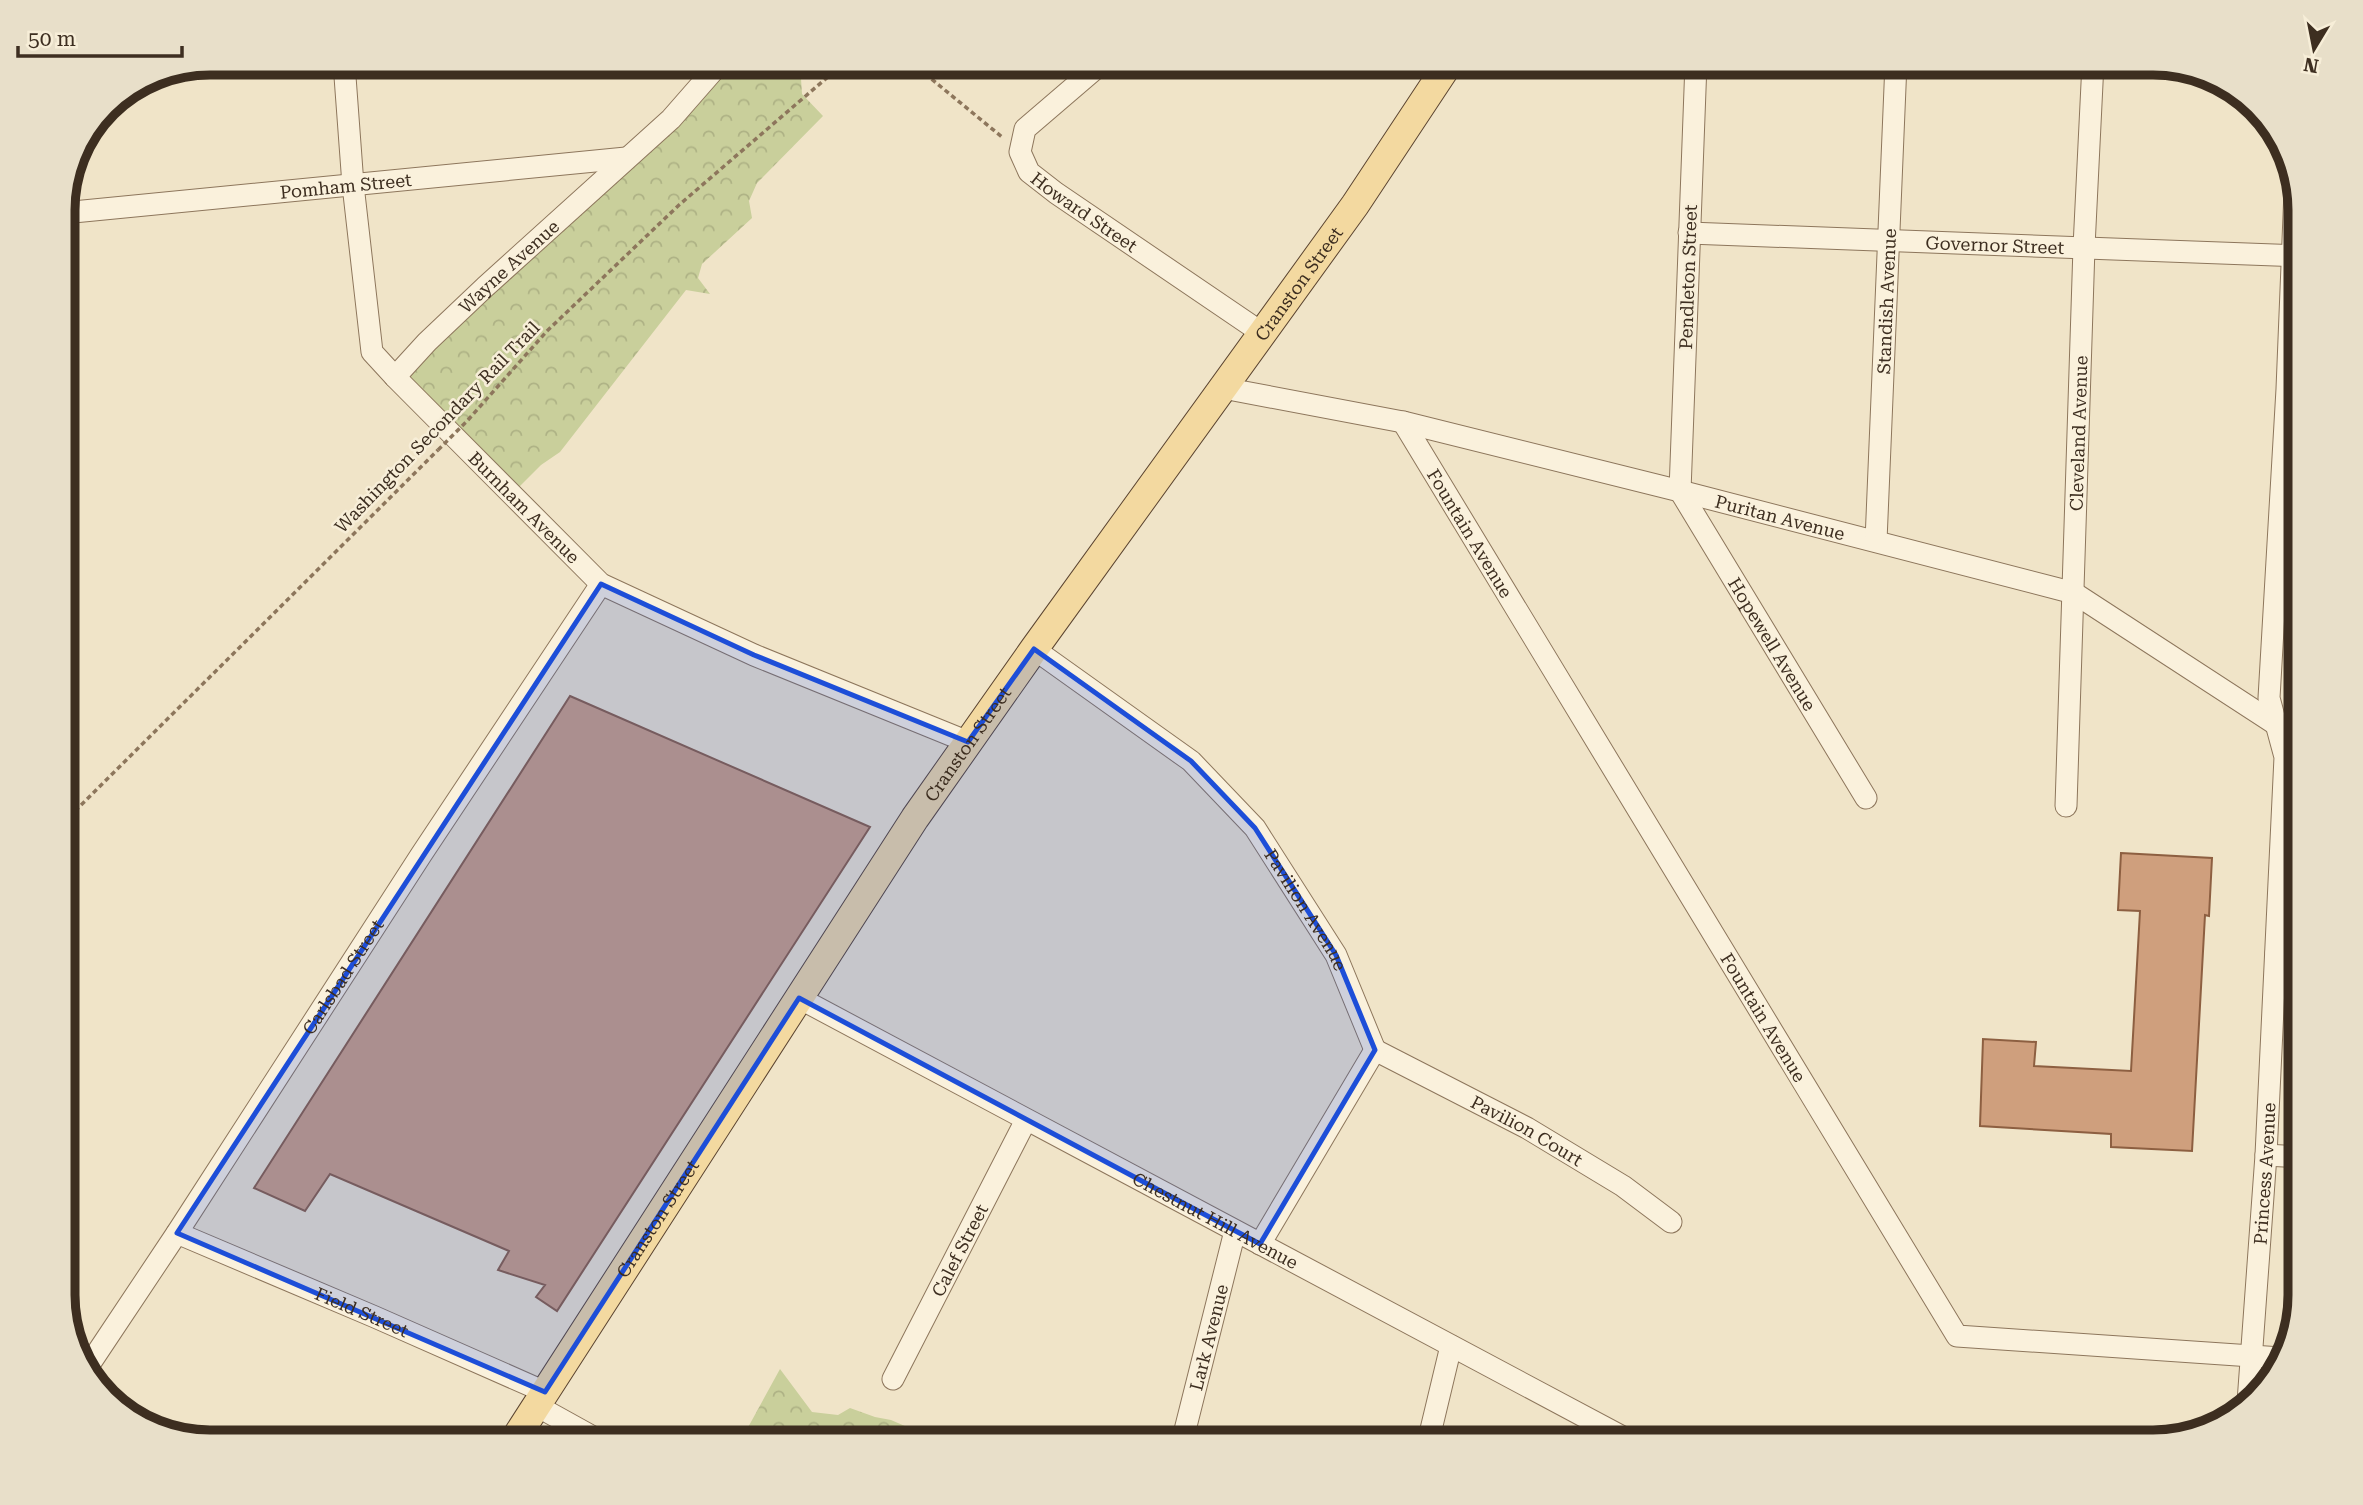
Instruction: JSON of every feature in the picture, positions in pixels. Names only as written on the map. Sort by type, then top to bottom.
[{"type":"main road","name":"Cranston Street","points":[[521,1430],[915,818],[1354,205],[1441,75]]},
{"type":"street","name":"Burnham Avenue","points":[[345,75],[353,185],[372,352],[395,377],[601,584],[754,654],[968,742]]},
{"type":"street","name":"Wayne Avenue","points":[[395,377],[427,342],[671,119],[710,75]]},
{"type":"street","name":"Howard Street","points":[[1088,75],[1025,129],[1020,152],[1029,172],[1262,333]]},
{"type":"street","name":"Pendleton Street","points":[[1680,491],[1696,75]]},
{"type":"street","name":"Standish Avenue","points":[[1876,541],[1895,75]]},
{"type":"street","name":"Cleveland Avenue","points":[[2066,806],[2084,247],[2092,75]]},
{"type":"street","name":"Pomham Street","points":[[76,212],[626,158]]},
{"type":"street","name":"Governor Street","points":[[1689,233],[2288,256]]},
{"type":"street","name":"Puritan Avenue","points":[[1223,387],[1403,422],[2074,593],[2288,733]]},
{"type":"street","name":"Princess Avenue","points":[[2249,1389],[2266,1155],[2285,757],[2269,698],[2288,398]]},
{"type":"street","name":"Fountain Avenue","points":[[1403,422],[1957,1336],[2272,1358]]},
{"type":"street","name":"Hopewell Avenue","points":[[1680,491],[1866,798]]},
{"type":"street","name":"Carlsbad Street","points":[[92,1360],[601,584]]},
{"type":"street","name":"Pavilion Avenue","points":[[1034,649],[1191,761],[1255,828],[1336,955],[1375,1050]]},
{"type":"street","points":[[2276,953],[2288,954]]},
{"type":"street","name":"Chestnut Hill Avenue","points":[[799,998],[1609,1430]]},
{"type":"street","name":"Pavilion Court","points":[[1375,1050],[1527,1128],[1623,1186],[1671,1222]]},
{"type":"street","points":[[1260,1244],[1375,1050]]},
{"type":"street","name":"Calef Street","points":[[893,1379],[1026,1120]]},
{"type":"street","points":[[2266,1155],[2288,1156]]},
{"type":"street","name":"Lark Avenue","points":[[1185,1430],[1235,1231]]},
{"type":"street","name":"Field Street","points":[[177,1233],[388,1322],[541,1399],[585,1430]]},
{"type":"street","points":[[1431,1430],[1451,1346]]},
{"type":"path","name":"Washington Secondary Rail Trail","points":[[76,810],[466,422],[547,331],[679,205],[830,75]]},
{"type":"path","points":[[927,75],[1020,152]]},
{"type":"highlighted area","points":[[601,584],[754,655],[968,742],[1034,649],[1191,761],[1255,828],[1336,955],[1375,1050],[1260,1244],[799,998],[545,1392],[177,1233]]},
{"type":"green space","points":[[707,75],[801,75],[802,94],[823,116],[757,183],[749,201],[752,218],[702,264],[698,278],[710,294],[686,290],[560,452],[541,465],[512,494],[398,373]]},
{"type":"green space","points":[[780,1369],[812,1412],[838,1415],[850,1408],[914,1430],[747,1430]]},
{"type":"building","points":[[570,696],[870,827],[557,1311],[536,1297],[545,1285],[498,1270],[509,1251],[330,1174],[305,1211],[254,1188]]},
{"type":"building","points":[[2121,853],[2212,858],[2209,916],[2205,915],[2192,1151],[2111,1147],[2111,1134],[1980,1126],[1983,1039],[2036,1042],[2034,1066],[2131,1071],[2140,911],[2118,910]]}]
